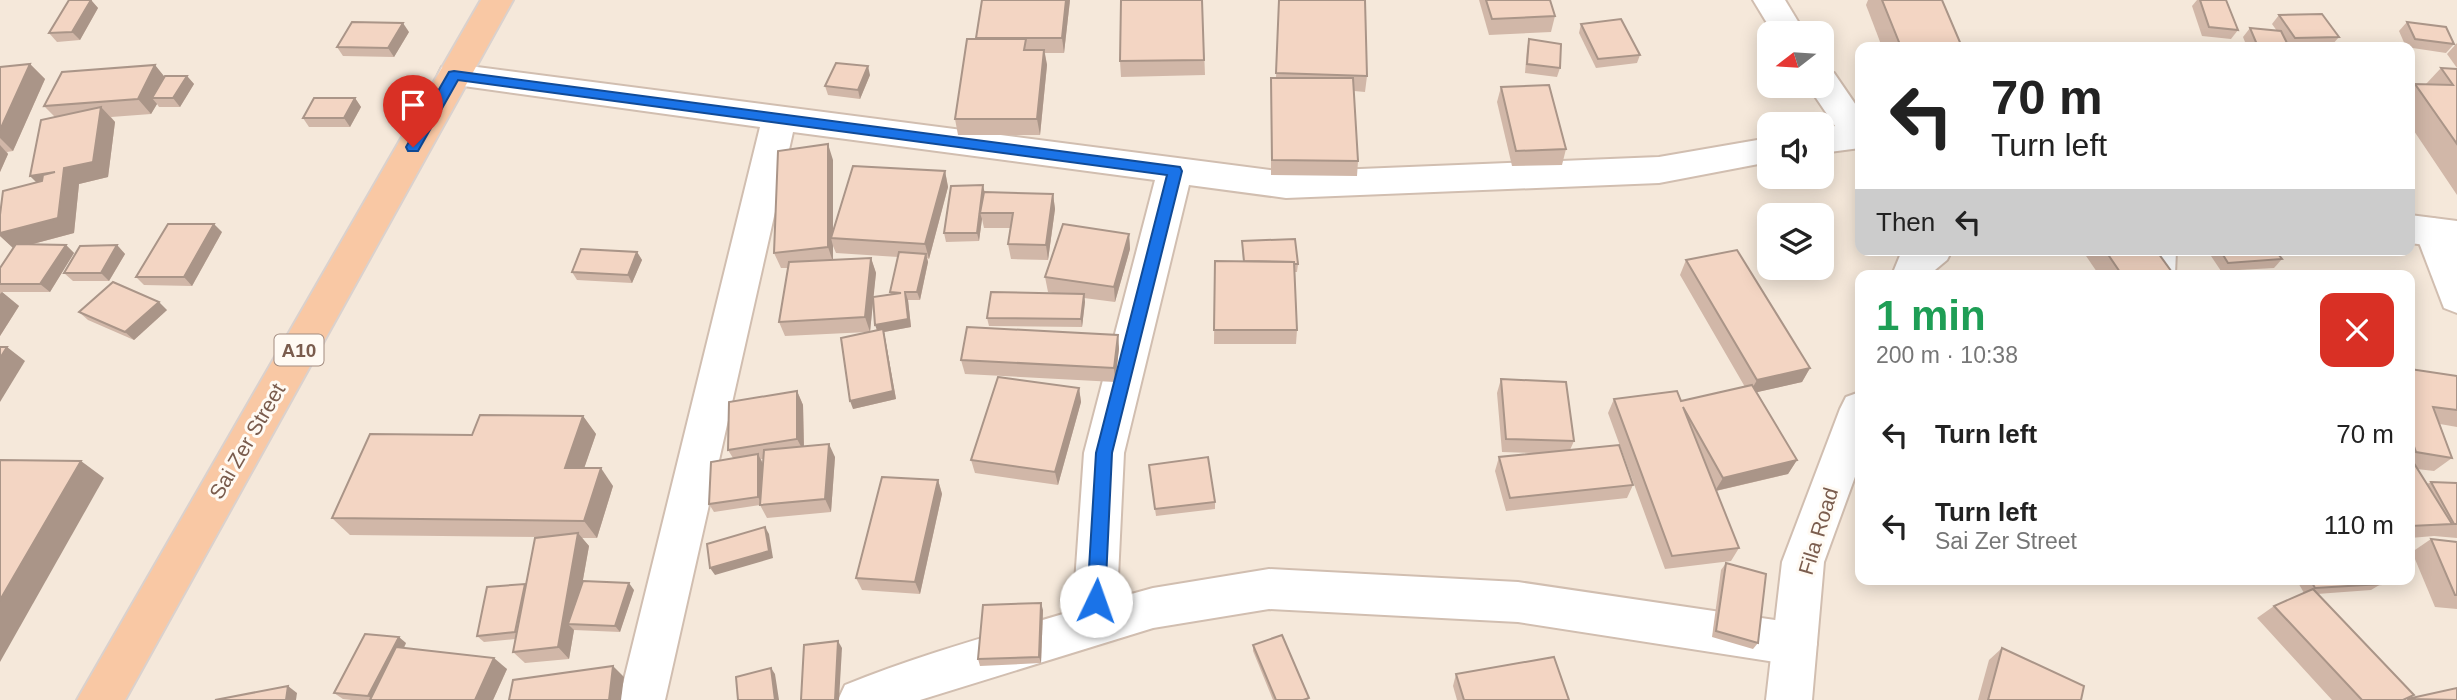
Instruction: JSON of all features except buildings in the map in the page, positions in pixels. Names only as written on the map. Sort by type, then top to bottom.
[{"type":"highway","name":"Sai Zer Street","points":[[100,700],[497,0]]},
{"type":"street","points":[[1769,0],[1782,21]]},
{"type":"street","points":[[454,75],[1286,185],[1659,170],[1757,152]]},
{"type":"street","points":[[1834,98],[1855,129]]},
{"type":"street","points":[[642,700],[779,119]]},
{"type":"street","points":[[1834,139],[1855,136]]},
{"type":"street","points":[[1094,626],[1104,453],[1175,171]]},
{"type":"street","points":[[2433,232],[2457,298]]},
{"type":"street","points":[[1912,270],[1914,263],[1925,256]]},
{"type":"street","name":"Fila Road","points":[[1789,700],[1803,562],[1855,428]]},
{"type":"street","points":[[861,700],[938,672],[1153,608],[1269,589],[1518,602],[1795,644]]},
{"type":"shaded area","points":[[0,0],[2457,0],[2457,700],[0,700]]},
{"type":"route","points":[[413,147],[454,75],[1175,171],[1104,453],[1096,601]]}]
